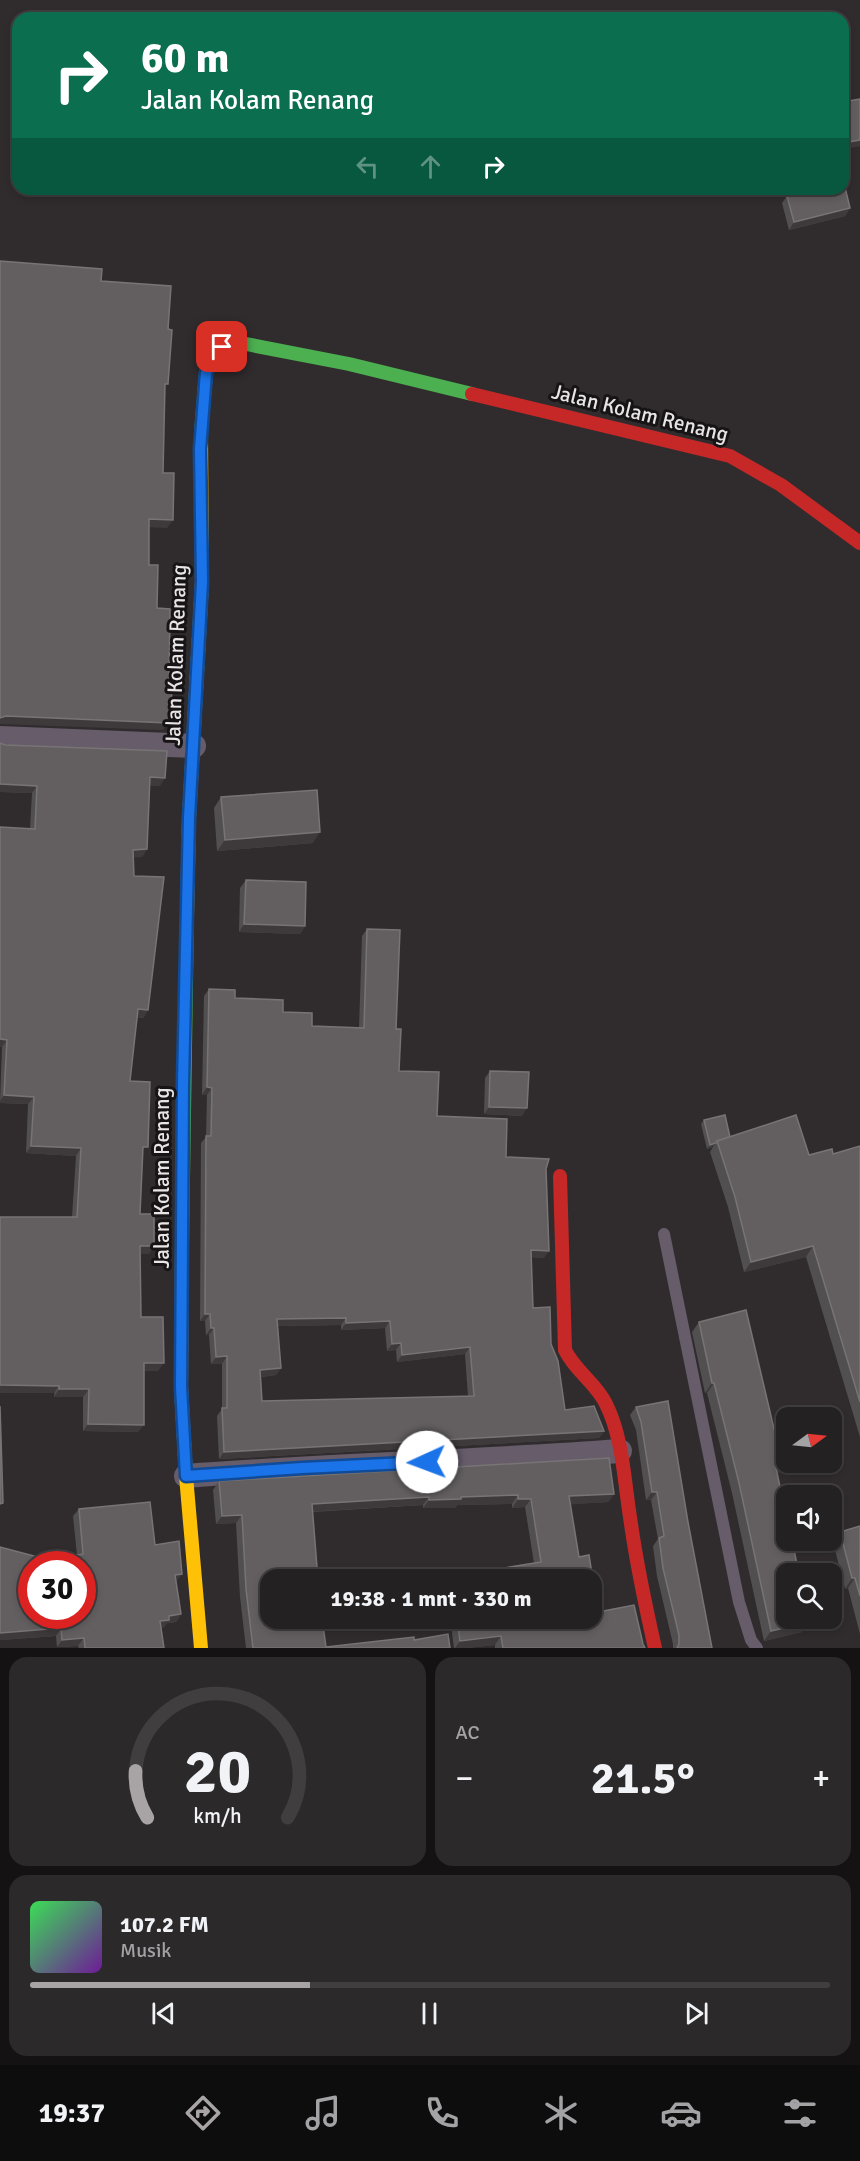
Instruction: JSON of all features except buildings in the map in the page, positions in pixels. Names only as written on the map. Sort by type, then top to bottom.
[{"type":"street","name":"Jalan Kolam Renang","points":[[201,1648],[186,1476],[181,1387],[183,1083],[189,818],[202,582],[200,449],[206,373],[213,358],[222,347],[241,344],[349,364],[730,456],[751,466],[820,512],[860,543]]},
{"type":"street","points":[[0,738],[194,746]]},
{"type":"street","points":[[560,1176],[565,1350],[571,1363],[590,1380],[606,1404],[617,1433],[639,1580],[655,1648]]},
{"type":"street","points":[[186,1476],[360,1464],[517,1459],[620,1451]]},
{"type":"lane","points":[[664,1234],[739,1602],[751,1640],[757,1648]]},
{"type":"traffic: fast","points":[[201,433],[206,373],[213,358],[222,347],[241,343],[349,364],[472,394]]},
{"type":"traffic: fast","points":[[182,1245],[187,916]]},
{"type":"traffic: slow","points":[[187,916],[189,818],[202,582],[201,433]]},
{"type":"traffic: slow","points":[[182,1245],[181,1387],[186,1476],[201,1648]]},
{"type":"traffic: jam","points":[[472,394],[730,456],[781,485],[860,543]]},
{"type":"traffic: jam","points":[[560,1176],[565,1350],[602,1397],[612,1417],[622,1459],[632,1533],[655,1648]]},
{"type":"route","points":[[222,347],[213,358],[206,373],[200,449],[202,582],[189,818],[183,1083],[181,1387],[186,1476],[360,1464],[427,1462]]}]
